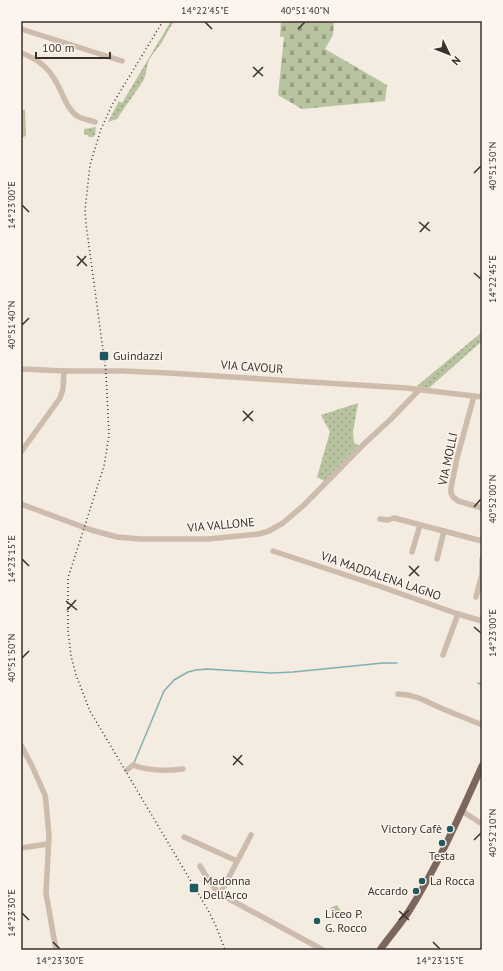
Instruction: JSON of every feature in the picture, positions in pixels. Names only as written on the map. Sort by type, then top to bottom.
[{"type":"main road","points":[[380,950],[409,911],[462,811],[482,766]]},
{"type":"street","points":[[21,29],[122,61]]},
{"type":"street","points":[[21,53],[44,66],[56,82],[70,109],[77,116],[94,122]]},
{"type":"street","name":"VIA CAVOUR","points":[[21,369],[64,371],[124,370],[420,389],[482,396]]},
{"type":"street","points":[[21,452],[60,398],[63,389],[64,371]]},
{"type":"street","name":"VIA VALLONE","points":[[21,504],[91,530],[117,537],[140,539],[208,539],[259,534],[269,531],[283,523],[304,505],[420,389]]},
{"type":"street","name":"VIA MOLLI","points":[[474,396],[457,458],[451,493],[458,501],[482,508]]},
{"type":"street","points":[[380,519],[388,520],[394,518],[482,541]]},
{"type":"street","points":[[412,552],[420,524]]},
{"type":"street","points":[[437,559],[444,531]]},
{"type":"street","name":"VIA MADDALENA LAGNO","points":[[273,551],[482,621]]},
{"type":"street","points":[[476,597],[482,574],[482,558]]},
{"type":"street","points":[[443,655],[458,614]]},
{"type":"street","points":[[398,694],[407,694],[420,698],[482,725]]},
{"type":"street","points":[[21,744],[45,795],[48,813],[46,893],[56,950]]},
{"type":"street","points":[[127,770],[133,765],[157,770],[183,769]]},
{"type":"street","points":[[462,811],[482,824]]},
{"type":"street","points":[[220,894],[251,836]]},
{"type":"street","points":[[184,837],[237,861]]},
{"type":"street","points":[[21,848],[48,844]]},
{"type":"street","points":[[200,866],[211,884],[220,894],[323,950]]},
{"type":"green space","points":[[171,21],[174,21],[149,60],[143,81],[117,119],[108,122],[119,101],[122,103]]},
{"type":"green space","points":[[281,21],[334,21],[333,35],[325,49],[387,85],[385,101],[302,109],[278,95],[284,37],[280,37]]},
{"type":"green space","points":[[21,110],[25,110],[26,136],[21,138]]},
{"type":"green space","points":[[96,127],[95,135],[93,137],[89,137],[88,135],[84,134],[84,129]]},
{"type":"green space","points":[[482,332],[482,341],[429,388],[417,386]]},
{"type":"green space","points":[[358,403],[353,432],[354,443],[359,445],[324,481],[317,477],[330,432],[321,415]]},
{"type":"green space","points":[[337,905],[344,916],[337,920],[330,908]]},
{"type":"waterway","points":[[134,763],[164,691],[174,680],[188,672],[207,669],[271,673],[397,663]]},
{"type":"waterway","points":[[478,683],[482,685]]},
{"type":"railway","points":[[163,21],[112,105],[101,129],[90,165],[85,210],[106,372],[109,435],[104,466],[68,578],[68,630],[71,656],[76,675],[90,711],[208,910],[225,950]]},
{"type":"place","name":"Guindazzi","points":[[104,356]]},
{"type":"place","name":"Victory Cafè","points":[[450,829]]},
{"type":"place","name":"Testa","points":[[442,843]]},
{"type":"place","name":"La Rocca","points":[[422,881]]},
{"type":"place","name":"Madonna Dell'Arco","points":[[194,888]]},
{"type":"place","name":"Accardo","points":[[416,891]]},
{"type":"place","name":"Liceo P. G. Rocco","points":[[317,921]]}]
